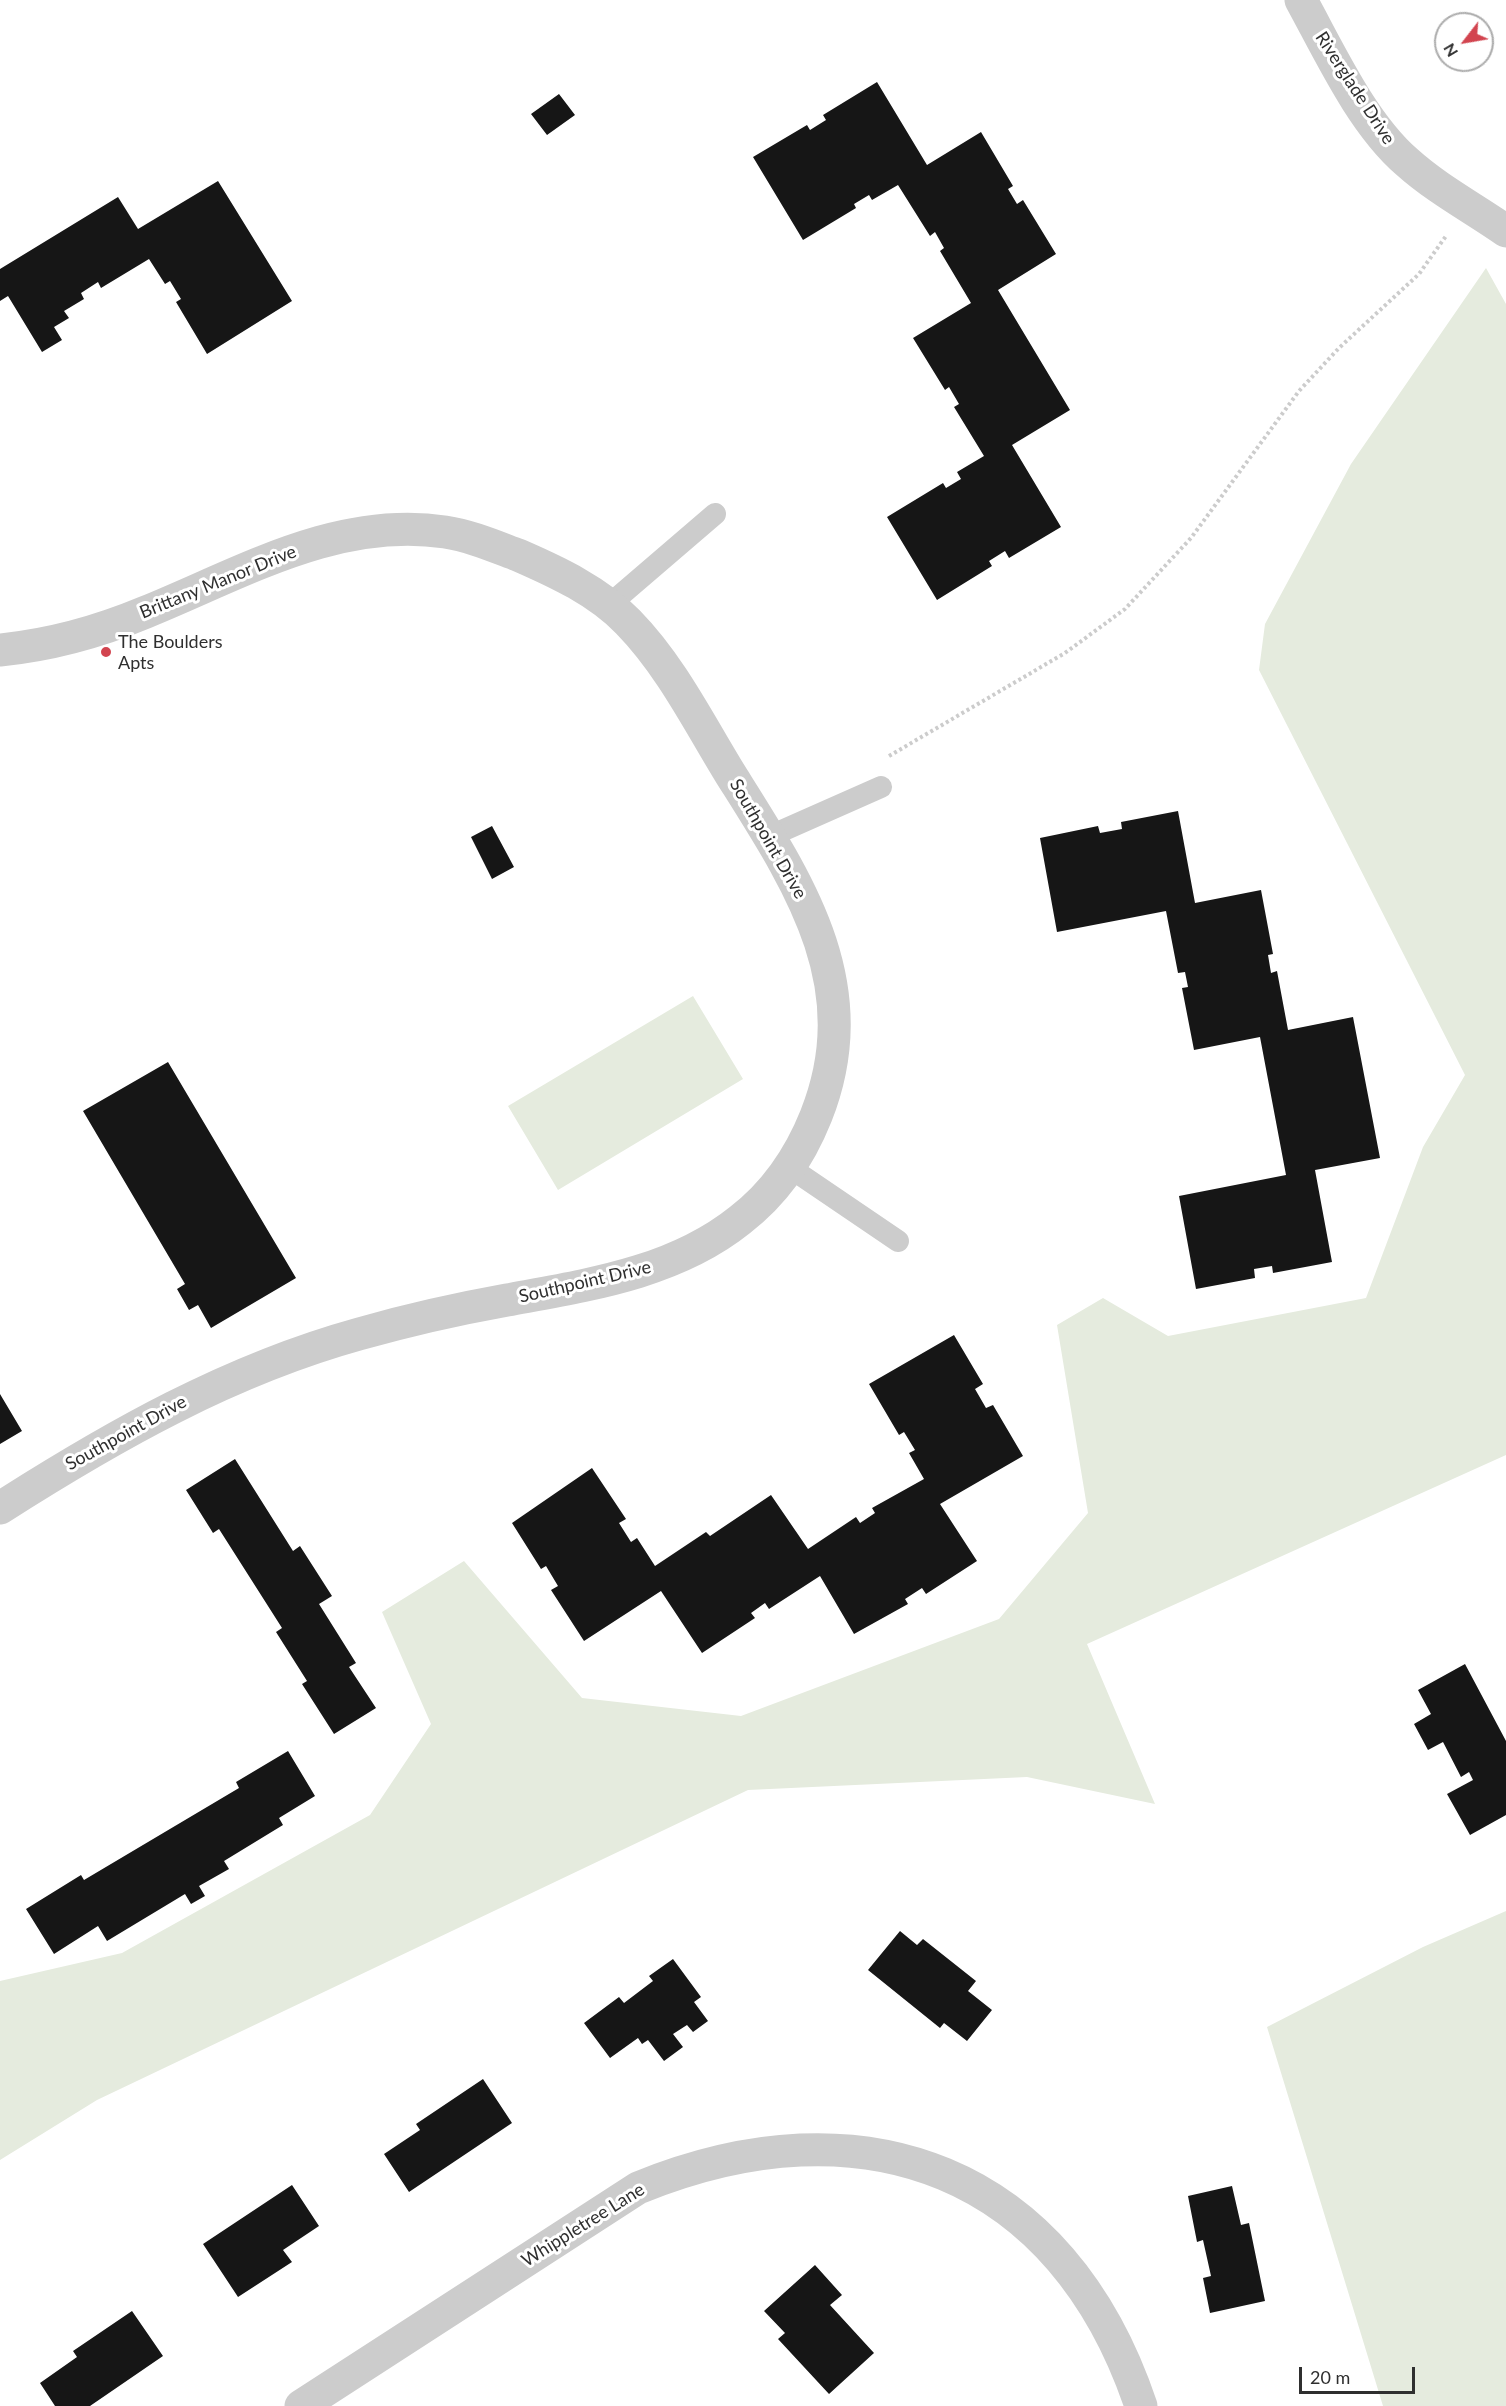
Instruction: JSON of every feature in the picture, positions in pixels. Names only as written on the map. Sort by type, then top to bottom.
[{"type":"street","name":"Riverglade Drive","points":[[1302,0],[1344,78],[1380,133],[1408,163],[1506,231]]},
{"type":"street","name":"Brittany Manor Drive","points":[[0,650],[60,642],[90,633],[147,612],[263,560],[327,540],[359,534],[416,530],[445,532],[475,539]]},
{"type":"street","name":"Southpoint Drive","points":[[0,1508],[75,1459],[127,1430],[225,1382],[301,1352],[410,1320],[612,1279],[680,1257],[742,1220],[768,1194],[803,1145],[823,1097],[833,1052],[835,1009],[829,970],[813,922],[768,837],[661,661],[628,621],[609,604],[557,573],[475,539]]},
{"type":"street","name":"Whippletree Lane","points":[[301,2406],[638,2188],[691,2168],[718,2161],[805,2151],[864,2154],[920,2165],[972,2184],[1015,2212],[1046,2242],[1084,2289],[1114,2340],[1142,2406]]},
{"type":"lane","points":[[609,604],[715,514]]},
{"type":"lane","points":[[768,837],[881,787]]},
{"type":"lane","points":[[789,1167],[898,1240]]},
{"type":"path","points":[[886,758],[1065,653],[1133,602],[1191,538],[1299,391],[1339,348],[1419,274],[1466,205]]},
{"type":"shaded area","points":[[1486,268],[1506,304],[1506,1455],[1087,1644],[1155,1804],[1027,1777],[748,1790],[97,2100],[0,2160],[0,1981],[122,1953],[370,1815],[431,1724],[382,1612],[464,1561],[582,1698],[741,1716],[999,1619],[1088,1513],[1057,1325],[1103,1298],[1168,1336],[1366,1298],[1423,1147],[1465,1075],[1259,670],[1265,624],[1351,464]]},
{"type":"shaded area","points":[[693,996],[743,1079],[558,1190],[508,1106]]},
{"type":"shaded area","points":[[1506,1911],[1506,2406],[1383,2406],[1267,2027],[1423,1947]]},
{"type":"building","points":[[877,82],[927,165],[981,132],[1013,186],[1008,189],[1017,204],[1023,200],[1056,254],[998,290],[1070,410],[1012,445],[1061,527],[1009,558],[1005,551],[989,561],[992,566],[937,600],[887,517],[943,483],[946,488],[961,479],[957,472],[984,456],[954,407],[959,404],[949,387],[945,390],[913,338],[971,303],[940,251],[944,248],[935,232],[930,236],[898,185],[872,200],[869,195],[854,204],[856,208],[803,240],[753,157],[807,125],[810,130],[826,120],[823,115]]},
{"type":"building","points":[[559,94],[575,115],[547,135],[531,114]]},
{"type":"building","points":[[218,181],[292,301],[207,354],[176,302],[181,299],[170,281],[165,284],[149,259],[101,288],[98,282],[81,293],[84,299],[64,311],[69,318],[54,327],[62,340],[42,352],[8,296],[0,301],[0,269],[118,197],[138,229]]},
{"type":"building","points":[[1178,811],[1195,903],[1261,890],[1273,954],[1268,955],[1271,973],[1277,971],[1288,1030],[1353,1017],[1380,1158],[1315,1170],[1332,1262],[1273,1273],[1272,1266],[1254,1269],[1255,1278],[1196,1289],[1179,1196],[1286,1175],[1260,1037],[1194,1050],[1182,988],[1188,987],[1185,972],[1178,973],[1166,911],[1057,932],[1040,838],[1098,826],[1100,833],[1122,829],[1121,822]]},
{"type":"building","points":[[492,826],[514,867],[492,879],[471,837]]},
{"type":"building","points":[[168,1062],[296,1278],[211,1328],[198,1305],[189,1310],[177,1289],[185,1284],[83,1111]]},
{"type":"building","points":[[954,1335],[983,1384],[975,1389],[986,1408],[993,1405],[1023,1456],[940,1504],[977,1561],[926,1594],[922,1588],[905,1599],[908,1604],[854,1634],[820,1576],[769,1609],[765,1603],[751,1613],[755,1618],[702,1653],[661,1591],[584,1641],[551,1590],[558,1586],[546,1566],[541,1569],[512,1523],[592,1468],[626,1519],[619,1523],[631,1542],[637,1538],[655,1566],[706,1532],[710,1536],[771,1495],[808,1549],[856,1517],[860,1523],[875,1513],[872,1508],[924,1479],[909,1453],[915,1450],[904,1432],[899,1435],[869,1384]]},
{"type":"building","points":[[0,1394],[22,1431],[0,1444]]},
{"type":"building","points":[[235,1459],[293,1551],[300,1546],[332,1596],[319,1604],[356,1663],[349,1667],[376,1708],[334,1734],[302,1684],[307,1681],[276,1632],[282,1628],[219,1529],[213,1533],[186,1490]]},
{"type":"building","points":[[1465,1664],[1506,1741],[1506,1815],[1470,1835],[1447,1794],[1473,1780],[1469,1772],[1461,1777],[1443,1742],[1428,1750],[1414,1724],[1431,1714],[1418,1690]]},
{"type":"building","points":[[288,1751],[315,1796],[279,1818],[283,1825],[224,1861],[229,1869],[199,1886],[205,1896],[191,1904],[185,1894],[107,1941],[98,1926],[54,1954],[26,1909],[81,1875],[84,1880],[239,1788],[236,1782]]},
{"type":"building","points":[[900,1931],[917,1945],[923,1939],[976,1981],[968,1991],[992,2010],[967,2041],[944,2023],[940,2028],[868,1970]]},
{"type":"building","points":[[673,1959],[701,1997],[694,2002],[708,2021],[693,2032],[687,2025],[673,2034],[683,2047],[664,2061],[648,2040],[642,2044],[638,2038],[610,2058],[584,2023],[619,1997],[624,2003],[653,1981],[649,1976]]},
{"type":"building","points":[[483,2079],[512,2123],[409,2192],[384,2154],[420,2130],[416,2124]]},
{"type":"building","points":[[292,2185],[319,2226],[283,2250],[292,2262],[238,2297],[203,2244]]},
{"type":"building","points":[[1232,2186],[1241,2225],[1249,2223],[1265,2301],[1210,2313],[1203,2278],[1211,2276],[1203,2240],[1197,2242],[1188,2196]]},
{"type":"building","points":[[815,2265],[842,2295],[830,2305],[874,2353],[829,2394],[778,2339],[785,2333],[764,2311]]},
{"type":"building","points":[[132,2311],[163,2356],[90,2406],[55,2406],[40,2383],[77,2357],[73,2351]]},
{"type":"place","name":"The Boulders Apts","points":[[106,652]]}]
